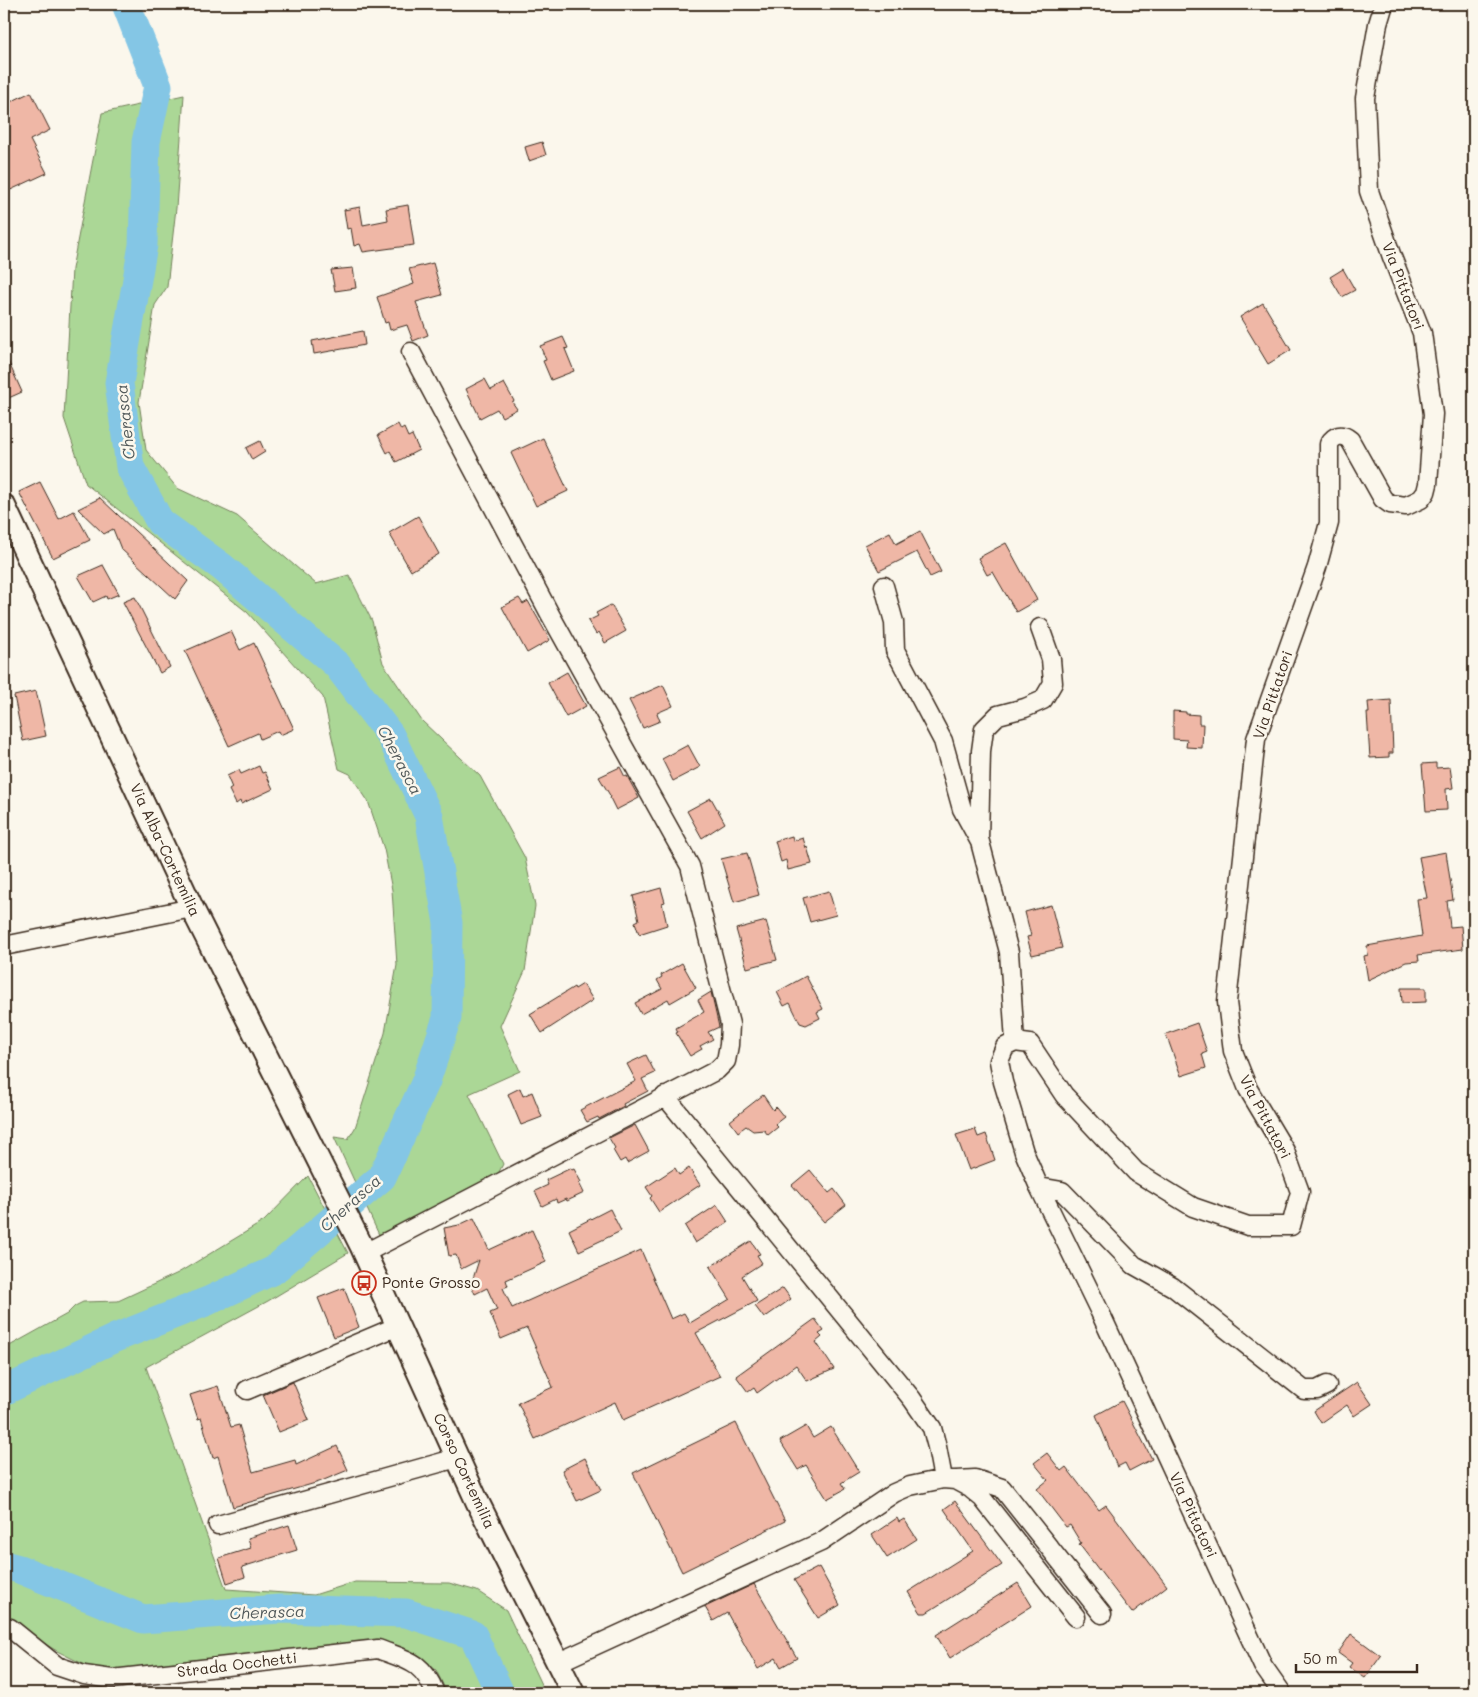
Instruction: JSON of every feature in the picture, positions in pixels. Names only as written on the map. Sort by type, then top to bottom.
[{"type":"main road","name":"Via Alba-Cortemilia","points":[[4,506],[192,908],[363,1249]]},
{"type":"main road","name":"Corso Cortemilia","points":[[363,1249],[476,1501],[573,1693]]},
{"type":"street","name":"Via Pittatori","points":[[1282,1693],[1263,1666],[1099,1310],[1039,1187],[1024,1152],[1003,1082],[999,1061],[1005,1047],[1015,1042],[1030,1044],[1064,1095],[1136,1172],[1193,1207],[1248,1226],[1291,1226],[1300,1192],[1285,1151],[1245,1082],[1234,1051],[1227,1002],[1256,739],[1317,567],[1329,523],[1329,444],[1334,437],[1338,436],[1350,440],[1383,499],[1390,504],[1406,506],[1414,503],[1421,499],[1428,484],[1433,414],[1422,333],[1392,257],[1369,191],[1365,98],[1378,24],[1384,4]]},
{"type":"street","points":[[363,1249],[717,1070],[726,1061],[729,1045],[730,1024],[690,866],[551,616],[410,352]]},
{"type":"street","points":[[884,586],[894,622],[895,650],[944,741],[962,809],[979,840],[1008,952],[1015,1042]]},
{"type":"street","points":[[979,840],[981,751],[984,729],[998,715],[1025,708],[1043,700],[1053,683],[1051,659],[1040,628]]},
{"type":"street","points":[[4,946],[192,908]]},
{"type":"street","points":[[665,1096],[912,1399],[932,1428],[949,1480],[970,1488],[982,1498],[1076,1618]]},
{"type":"street","points":[[1039,1187],[1062,1191],[1134,1264],[1173,1287],[1304,1390],[1318,1390],[1327,1385]]},
{"type":"street","points":[[247,1390],[398,1326]]},
{"type":"street","points":[[218,1525],[457,1458]]},
{"type":"street","points":[[558,1662],[821,1542],[894,1493],[910,1486],[949,1480],[975,1479],[1002,1488],[1102,1614]]},
{"type":"street","name":"Strada Occhetti","points":[[4,1626],[10,1628],[57,1666],[112,1679],[378,1649],[415,1663],[430,1681],[435,1693]]},
{"type":"green space","points":[[184,95],[176,208],[167,287],[155,305],[139,402],[146,450],[177,488],[237,516],[316,584],[349,575],[372,621],[383,663],[422,721],[480,776],[525,858],[535,906],[525,971],[500,1026],[520,1071],[469,1094],[503,1164],[497,1176],[380,1237],[334,1137],[348,1139],[355,1128],[385,1033],[397,965],[392,890],[384,849],[368,801],[350,774],[339,769],[323,697],[247,612],[86,484],[64,418],[72,269],[102,113]]},
{"type":"green space","points":[[308,1176],[348,1253],[268,1301],[146,1367],[226,1589],[314,1595],[355,1582],[449,1583],[477,1591],[506,1610],[545,1693],[447,1693],[436,1670],[413,1652],[380,1642],[120,1670],[89,1667],[4,1620],[4,1349],[67,1314],[75,1306],[83,1302],[118,1301],[178,1273],[264,1221]]},
{"type":"building","points":[[31,92],[50,130],[30,140],[47,173],[4,193],[4,105]]},
{"type":"building","points":[[542,142],[546,155],[529,161],[525,147]]},
{"type":"building","points":[[408,205],[414,245],[363,252],[360,244],[354,246],[351,228],[347,229],[344,210],[360,207],[363,225],[388,220],[386,209]]},
{"type":"building","points":[[433,263],[442,295],[416,302],[428,335],[413,341],[407,325],[390,330],[388,322],[385,323],[377,297],[414,284],[409,269]]},
{"type":"building","points":[[353,268],[356,288],[335,291],[331,270]]},
{"type":"building","points":[[1343,269],[1355,290],[1342,297],[1330,277]]},
{"type":"building","points":[[1263,303],[1291,350],[1268,364],[1240,317]]},
{"type":"building","points":[[363,331],[365,345],[314,354],[312,341]]},
{"type":"building","points":[[563,337],[568,348],[565,349],[574,371],[551,380],[543,361],[546,360],[540,346]]},
{"type":"building","points":[[4,352],[22,392],[4,400]]},
{"type":"building","points":[[485,379],[491,390],[504,383],[517,409],[502,417],[497,409],[480,418],[466,389]]},
{"type":"building","points":[[398,424],[401,430],[404,428],[408,437],[412,435],[419,450],[396,462],[390,451],[387,453],[378,435]]},
{"type":"building","points":[[543,438],[568,491],[536,506],[511,453]]},
{"type":"building","points":[[260,441],[265,452],[252,460],[246,448]]},
{"type":"building","points":[[40,482],[59,519],[74,511],[90,540],[53,558],[19,492]]},
{"type":"building","points":[[99,497],[188,581],[175,599],[121,549],[113,529],[104,534],[78,509]]},
{"type":"building","points":[[418,516],[439,554],[411,571],[389,533]]},
{"type":"building","points":[[920,531],[941,572],[930,577],[917,552],[879,571],[865,545],[890,532],[896,544]]},
{"type":"building","points":[[1006,543],[1037,600],[1016,612],[993,572],[987,575],[978,558]]},
{"type":"building","points":[[103,565],[119,594],[107,599],[106,596],[93,602],[78,576]]},
{"type":"building","points":[[135,597],[170,667],[160,673],[123,602]]},
{"type":"building","points":[[519,598],[523,604],[528,601],[550,640],[527,653],[502,607]]},
{"type":"building","points":[[611,605],[626,631],[605,643],[599,632],[596,634],[588,621],[598,616],[596,613]]},
{"type":"building","points":[[231,631],[240,650],[254,643],[294,729],[280,735],[278,731],[260,739],[258,733],[229,746],[185,651]]},
{"type":"building","points":[[567,672],[586,706],[566,717],[548,683]]},
{"type":"building","points":[[663,685],[673,706],[657,713],[660,721],[643,728],[629,700]]},
{"type":"building","points":[[36,691],[46,736],[23,741],[14,696]]},
{"type":"building","points":[[1391,700],[1393,753],[1389,753],[1389,757],[1370,758],[1368,702]]},
{"type":"building","points":[[1173,711],[1199,715],[1199,724],[1203,724],[1202,748],[1186,747],[1187,740],[1173,739]]},
{"type":"building","points":[[688,745],[700,767],[673,781],[662,759]]},
{"type":"building","points":[[1436,763],[1436,768],[1450,767],[1453,788],[1446,789],[1447,810],[1426,811],[1422,764]]},
{"type":"building","points":[[259,766],[262,773],[265,772],[273,789],[241,804],[240,801],[236,804],[229,790],[232,788],[227,776],[239,770],[241,774]]},
{"type":"building","points":[[620,767],[639,798],[616,810],[611,797],[599,777]]},
{"type":"building","points":[[711,798],[725,823],[702,838],[687,811]]},
{"type":"building","points":[[792,836],[793,841],[803,838],[812,864],[788,870],[786,860],[781,862],[775,841]]},
{"type":"building","points":[[1446,852],[1453,900],[1447,901],[1450,927],[1461,926],[1463,949],[1418,955],[1419,961],[1406,962],[1368,980],[1364,956],[1368,955],[1367,946],[1422,936],[1417,899],[1427,898],[1419,857]]},
{"type":"building","points":[[747,853],[759,895],[734,902],[721,859]]},
{"type":"building","points":[[661,888],[665,902],[662,903],[667,925],[639,934],[635,922],[639,920],[633,896]]},
{"type":"building","points":[[829,891],[836,915],[810,922],[803,898]]},
{"type":"building","points":[[1051,905],[1062,948],[1032,955],[1027,937],[1031,936],[1025,912]]},
{"type":"building","points":[[766,921],[777,960],[747,968],[736,929]]},
{"type":"building","points":[[682,963],[696,988],[670,1003],[668,999],[641,1014],[635,1003],[662,989],[657,980],[662,977],[661,975]]},
{"type":"building","points":[[806,976],[823,1009],[817,1012],[820,1018],[806,1025],[800,1023],[790,1003],[784,1006],[777,992]]},
{"type":"building","points":[[583,984],[593,1000],[542,1033],[530,1014],[574,987],[575,989]]},
{"type":"building","points":[[1401,988],[1426,988],[1426,1002],[1402,1003]]},
{"type":"building","points":[[711,992],[719,1027],[708,1032],[713,1039],[700,1046],[702,1049],[690,1056],[676,1033],[678,1032],[676,1028],[704,1012],[698,1000]]},
{"type":"building","points":[[1197,1023],[1207,1052],[1202,1054],[1206,1068],[1181,1076],[1166,1034]]},
{"type":"building","points":[[646,1055],[655,1073],[642,1079],[648,1091],[599,1119],[598,1117],[587,1122],[580,1110],[636,1081],[627,1064]]},
{"type":"building","points":[[520,1088],[523,1096],[532,1092],[542,1117],[521,1125],[508,1094]]},
{"type":"building","points":[[763,1095],[773,1110],[776,1107],[784,1117],[775,1124],[778,1127],[768,1135],[764,1130],[753,1131],[746,1126],[738,1132],[730,1121]]},
{"type":"building","points":[[635,1125],[649,1151],[627,1163],[625,1159],[620,1162],[609,1138]]},
{"type":"building","points":[[975,1129],[978,1137],[986,1134],[995,1160],[969,1170],[956,1135]]},
{"type":"building","points":[[571,1168],[572,1170],[574,1169],[581,1182],[579,1183],[584,1193],[567,1201],[566,1199],[557,1203],[556,1199],[542,1206],[535,1191],[548,1185],[546,1180]]},
{"type":"building","points":[[675,1168],[679,1175],[689,1168],[700,1185],[659,1212],[650,1198],[652,1196],[646,1187]]},
{"type":"building","points":[[810,1170],[829,1193],[834,1189],[846,1205],[824,1222],[792,1185]]},
{"type":"building","points":[[717,1205],[728,1222],[695,1243],[685,1226]]},
{"type":"building","points":[[610,1209],[621,1231],[579,1251],[569,1230]]},
{"type":"building","points":[[474,1218],[489,1250],[532,1230],[546,1262],[506,1280],[508,1286],[503,1288],[512,1308],[641,1250],[671,1319],[684,1313],[690,1323],[730,1299],[710,1267],[751,1241],[760,1254],[757,1255],[762,1263],[742,1276],[757,1301],[696,1333],[720,1376],[623,1420],[615,1402],[535,1439],[518,1403],[553,1387],[527,1328],[501,1339],[490,1313],[497,1310],[487,1288],[475,1294],[471,1285],[479,1260],[461,1269],[456,1255],[449,1256],[444,1228],[459,1225]]},
{"type":"building","points":[[344,1288],[359,1327],[334,1337],[318,1298]]},
{"type":"building","points":[[783,1288],[791,1299],[764,1318],[755,1306]]},
{"type":"building","points":[[815,1319],[824,1331],[819,1334],[822,1337],[816,1342],[834,1369],[807,1381],[796,1365],[757,1393],[754,1388],[748,1392],[736,1376]]},
{"type":"building","points":[[293,1382],[309,1420],[279,1432],[263,1395]]},
{"type":"building","points":[[1357,1382],[1372,1404],[1354,1416],[1347,1405],[1321,1423],[1314,1411]]},
{"type":"building","points":[[218,1386],[231,1427],[239,1425],[253,1472],[295,1460],[296,1465],[337,1446],[348,1470],[319,1482],[233,1507],[218,1456],[213,1458],[201,1418],[198,1419],[190,1395]]},
{"type":"building","points":[[1122,1401],[1152,1459],[1129,1471],[1125,1463],[1117,1467],[1096,1415]]},
{"type":"building","points":[[736,1423],[785,1521],[682,1572],[633,1473]]},
{"type":"building","points":[[806,1426],[813,1438],[831,1427],[859,1472],[841,1483],[845,1489],[827,1499],[806,1465],[798,1470],[780,1441]]},
{"type":"building","points":[[1047,1453],[1061,1471],[1066,1467],[1099,1510],[1106,1505],[1167,1586],[1132,1613],[1079,1544],[1081,1543],[1070,1525],[1066,1527],[1037,1489],[1048,1480],[1034,1463]]},
{"type":"building","points":[[585,1458],[601,1490],[577,1501],[562,1470]]},
{"type":"building","points":[[955,1501],[1002,1565],[926,1613],[921,1613],[908,1592],[973,1551],[944,1509]]},
{"type":"building","points":[[897,1518],[899,1522],[904,1519],[917,1539],[887,1558],[872,1535]]},
{"type":"building","points":[[289,1525],[297,1550],[242,1567],[245,1577],[227,1583],[219,1558],[251,1548],[248,1538]]},
{"type":"building","points":[[819,1567],[840,1605],[818,1618],[794,1580]]},
{"type":"building","points":[[1018,1583],[1032,1606],[950,1658],[936,1635]]},
{"type":"building","points":[[754,1584],[797,1658],[781,1667],[776,1658],[758,1669],[727,1613],[713,1621],[705,1607]]},
{"type":"building","points":[[1351,1634],[1381,1656],[1365,1678],[1349,1667],[1352,1663],[1338,1653]]},
{"type":"waterway","name":"Cherasca","points":[[4,1391],[115,1338],[208,1301],[274,1270],[382,1177],[426,1081],[447,1018],[448,923],[429,816],[390,735],[337,665],[222,567],[160,522],[130,467],[119,383],[143,245],[146,142],[158,86],[126,4]]},
{"type":"waterway","name":"Cherasca","points":[[4,1565],[19,1569],[143,1619],[280,1609],[406,1613],[473,1635],[500,1693]]},
{"type":"place","name":"Ponte Grosso","points":[[364,1283]]}]
